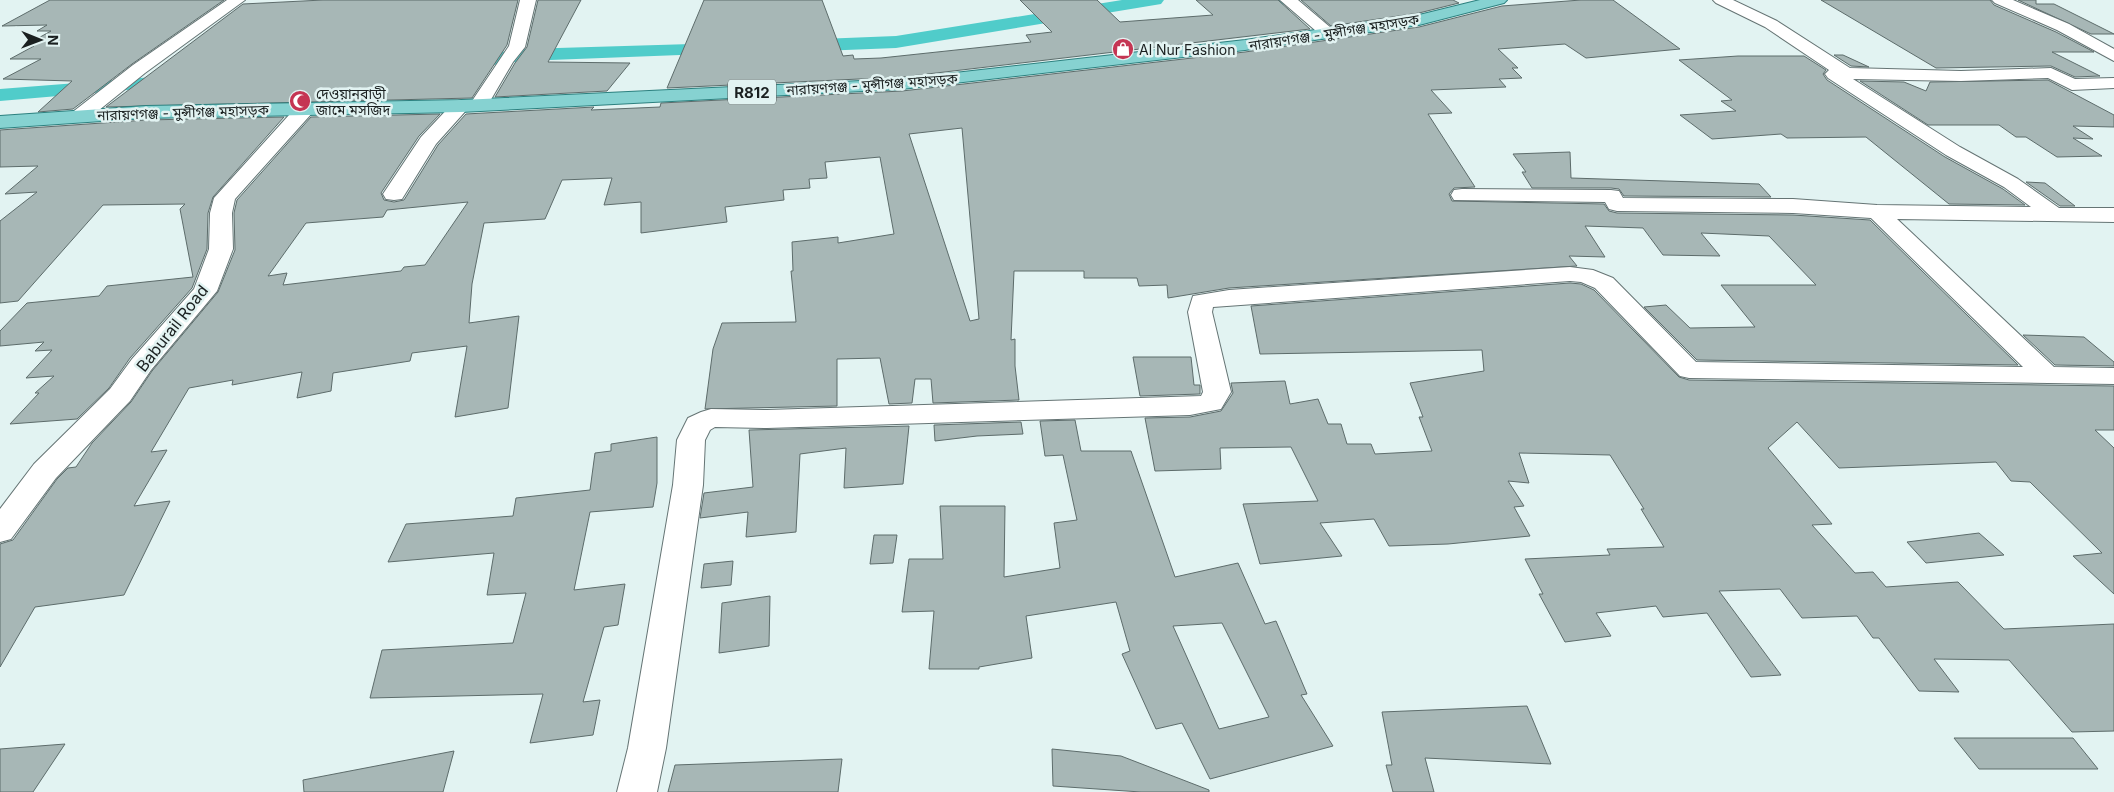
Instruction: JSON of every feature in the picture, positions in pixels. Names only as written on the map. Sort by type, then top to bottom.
[{"type":"main road","name":"নারায়ণগঞ্জ - মুন্সীগঞ্জ মহাসড়ক","points":[[0,122],[81,115],[470,105],[902,84],[1245,45],[1419,20],[1499,0]]},
{"type":"street","points":[[81,115],[139,69],[238,0]]},
{"type":"street","points":[[394,194],[428,142],[470,105],[511,54],[528,0]]},
{"type":"street","points":[[1288,0],[1330,33]]},
{"type":"street","points":[[1721,0],[1771,24],[1846,73]]},
{"type":"street","points":[[2000,0],[2063,27],[2114,56]]},
{"type":"street","points":[[2054,214],[2011,183],[1953,151],[1834,74],[1961,76],[2051,73],[2072,85],[2114,83]]},
{"type":"street","name":"Baburail Road","points":[[0,531],[45,471],[120,395],[141,365],[205,291],[221,249],[221,213],[225,198],[306,108]]},
{"type":"street","points":[[1462,195],[1611,196],[1616,204],[1793,206],[1877,212],[2114,215]]},
{"type":"street","points":[[1877,212],[2046,374]]},
{"type":"street","points":[[637,792],[648,748],[688,485],[691,440],[698,424],[711,418],[1190,406],[1210,403],[1218,392],[1200,312],[1202,301],[1239,296],[1570,274],[1585,275],[1604,283],[1689,370],[2114,376]]},
{"type":"building","points":[[50,0],[224,0],[132,64],[73,109],[38,112],[72,81],[3,79],[41,59],[10,59],[34,46],[24,46],[51,31],[37,31],[47,25],[2,26]]},
{"type":"building","points":[[323,0],[518,0],[507,45],[472,98],[106,107],[243,4]]},
{"type":"building","points":[[538,0],[581,0],[548,62],[630,63],[607,91],[495,97],[527,47]]},
{"type":"building","points":[[704,0],[822,0],[843,56],[853,55],[854,59],[881,58],[1031,42],[1026,35],[1052,32],[1020,0],[1097,0],[1120,22],[1213,15],[1196,0],[1278,0],[1310,29],[902,77],[667,88]]},
{"type":"building","points":[[1301,0],[1453,0],[1459,3],[1419,13],[1331,26]]},
{"type":"building","points":[[1581,0],[1613,0],[1680,49],[1586,58],[1565,44],[1498,49],[1518,68],[1512,68],[1522,78],[1499,79],[1506,87],[1431,90],[1452,113],[1428,114],[1475,187],[1454,188],[1449,194],[1452,201],[1604,204],[1609,211],[1617,213],[1793,215],[1870,220],[2018,365],[1697,360],[1644,307],[1666,305],[1690,328],[1755,327],[1721,285],[1816,285],[1769,236],[1701,233],[1720,256],[1663,255],[1643,228],[1585,226],[1605,257],[1569,256],[1577,266],[1229,288],[1168,298],[1167,285],[1139,286],[1137,278],[1084,278],[1084,271],[1014,271],[1011,340],[1015,339],[1015,366],[1019,400],[933,403],[931,379],[915,379],[912,403],[889,404],[880,358],[837,359],[837,406],[705,409],[713,349],[722,323],[796,322],[791,271],[793,271],[792,242],[838,237],[838,243],[894,234],[880,157],[825,162],[827,178],[809,179],[810,188],[783,190],[784,200],[725,207],[727,222],[641,233],[641,202],[604,205],[612,178],[562,180],[545,219],[484,223],[472,284],[469,323],[519,316],[508,408],[455,417],[467,346],[412,353],[410,361],[333,373],[331,391],[297,398],[302,372],[232,385],[233,380],[189,388],[151,452],[167,450],[134,506],[170,501],[124,595],[35,607],[0,667],[0,544],[13,540],[57,479],[68,468],[76,467],[92,443],[131,402],[152,371],[218,292],[235,250],[234,213],[237,200],[311,117],[440,114],[419,136],[381,193],[384,200],[394,202],[404,200],[438,145],[466,114],[594,107],[591,110],[660,107],[661,103],[902,91],[1245,52],[1419,27],[1502,6]],"holes":[[[962,128],[979,319],[970,321],[909,134]],[[468,202],[425,265],[404,267],[401,271],[283,285],[287,273],[268,276],[306,223],[383,217],[387,210]]]},
{"type":"building","points":[[1821,0],[1990,0],[1994,5],[2056,32],[2094,52],[2052,52],[2100,76],[2075,77],[2051,66],[1936,68]]},
{"type":"building","points":[[2018,0],[2036,0],[2036,4],[2054,4],[2114,34],[2091,34]]},
{"type":"building","points":[[1834,55],[1843,55],[1869,67],[1851,66]]},
{"type":"building","points":[[1738,56],[1804,56],[1826,70],[1823,74],[1827,80],[1945,157],[2003,189],[2025,205],[1949,204],[1866,137],[1787,138],[1781,134],[1712,139],[1680,115],[1736,111],[1721,101],[1732,100],[1679,60]]},
{"type":"building","points":[[2048,80],[2114,115],[2114,127],[2073,126],[2093,139],[2073,138],[2102,156],[2057,157],[2026,137],[2016,137],[1999,125],[1928,125],[1860,81],[1904,82],[1926,91],[1930,82]]},
{"type":"building","points":[[284,117],[213,197],[208,213],[207,249],[192,288],[130,358],[109,388],[77,419],[10,424],[39,393],[35,393],[54,376],[26,378],[52,350],[35,351],[44,342],[0,346],[0,331],[27,303],[99,296],[107,286],[193,277],[180,209],[185,204],[103,205],[18,301],[0,303],[0,221],[37,192],[5,194],[38,166],[0,167],[0,130],[146,120]]},
{"type":"building","points":[[1570,152],[1571,178],[1759,184],[1771,197],[1624,196],[1619,189],[1611,188],[1532,188],[1522,172],[1526,172],[1513,154]]},
{"type":"building","points":[[2026,182],[2045,183],[2075,206],[2060,206]]},
{"type":"building","points":[[1570,283],[1581,284],[1594,290],[1679,377],[1689,380],[2114,386],[2114,430],[2095,430],[2114,448],[2114,594],[2073,556],[2102,553],[2030,482],[2011,481],[1996,462],[1839,468],[1797,422],[1768,448],[1832,524],[1812,525],[1855,573],[1873,572],[1886,587],[1958,582],[2004,629],[2114,624],[2114,731],[2072,732],[2009,660],[1934,659],[1959,692],[1919,691],[1879,638],[1873,638],[1857,616],[1802,618],[1780,589],[1719,591],[1781,675],[1751,677],[1707,613],[1663,617],[1656,606],[1596,613],[1611,636],[1565,642],[1539,594],[1543,594],[1525,559],[1610,555],[1607,549],[1664,547],[1641,509],[1644,509],[1610,455],[1519,453],[1529,483],[1508,481],[1524,506],[1514,507],[1530,536],[1448,544],[1389,546],[1374,519],[1320,523],[1342,556],[1260,564],[1243,504],[1318,501],[1291,447],[1220,448],[1221,469],[1155,471],[1145,418],[1190,417],[1221,411],[1233,393],[1231,383],[1285,381],[1290,404],[1318,399],[1328,424],[1341,424],[1347,444],[1371,444],[1375,454],[1432,451],[1419,417],[1423,417],[1410,383],[1484,371],[1482,350],[1260,354],[1251,306]]},
{"type":"building","points":[[2023,335],[2084,337],[2114,362],[2114,366],[2055,365]]},
{"type":"building","points":[[1133,357],[1191,357],[1194,385],[1200,385],[1200,394],[1140,396]]},
{"type":"building","points":[[1075,420],[1081,451],[1131,451],[1175,577],[1238,563],[1265,624],[1276,621],[1307,694],[1301,695],[1333,746],[1210,779],[1182,723],[1156,729],[1122,654],[1130,651],[1116,602],[1026,616],[1032,658],[979,667],[979,669],[929,669],[934,611],[902,612],[909,559],[943,559],[940,506],[1005,506],[1004,577],[1060,568],[1054,523],[1077,520],[1063,455],[1045,456],[1040,421]],"holes":[[[1222,623],[1269,717],[1219,729],[1173,626]]]},
{"type":"building","points":[[1021,422],[1023,434],[977,436],[935,441],[934,425]]},
{"type":"building","points":[[909,426],[903,484],[844,488],[846,448],[800,454],[796,532],[746,537],[748,512],[700,518],[704,493],[753,487],[749,430]]},
{"type":"building","points":[[657,437],[657,483],[653,507],[590,512],[574,590],[625,584],[618,625],[604,627],[583,702],[600,700],[593,735],[530,743],[543,694],[370,698],[382,650],[513,643],[526,593],[487,595],[494,553],[388,562],[406,524],[513,516],[516,498],[590,490],[595,453],[611,451],[611,444]]},
{"type":"building","points":[[1979,533],[2004,555],[1926,563],[1907,542]]},
{"type":"building","points":[[874,535],[897,535],[893,563],[870,564]]},
{"type":"building","points":[[733,561],[731,585],[701,588],[704,564]]},
{"type":"building","points":[[770,596],[769,646],[719,653],[722,603]]},
{"type":"building","points":[[1527,706],[1551,764],[1425,758],[1434,792],[1393,792],[1386,765],[1392,765],[1382,712]]},
{"type":"building","points":[[1954,738],[2073,738],[2098,769],[1979,769]]},
{"type":"building","points":[[65,744],[33,792],[0,792],[0,749]]},
{"type":"building","points":[[1052,749],[1121,756],[1209,790],[1209,792],[1141,792],[1053,786]]},
{"type":"building","points":[[454,751],[443,792],[304,792],[303,780]]},
{"type":"building","points":[[842,759],[838,792],[668,792],[675,765]]},
{"type":"waterway","points":[[795,46],[896,42],[1155,0]]},
{"type":"waterway","points":[[1230,0],[1241,4],[1281,0]]},
{"type":"waterway","points":[[456,64],[524,55],[725,49]]},
{"type":"waterway","points":[[0,95],[179,81]]},
{"type":"place","name":"Al Nur Fashion","points":[[1123,49]]},
{"type":"place","name":"দেওয়ানবাড়ী জামে মসজিদ","points":[[300,101]]}]
